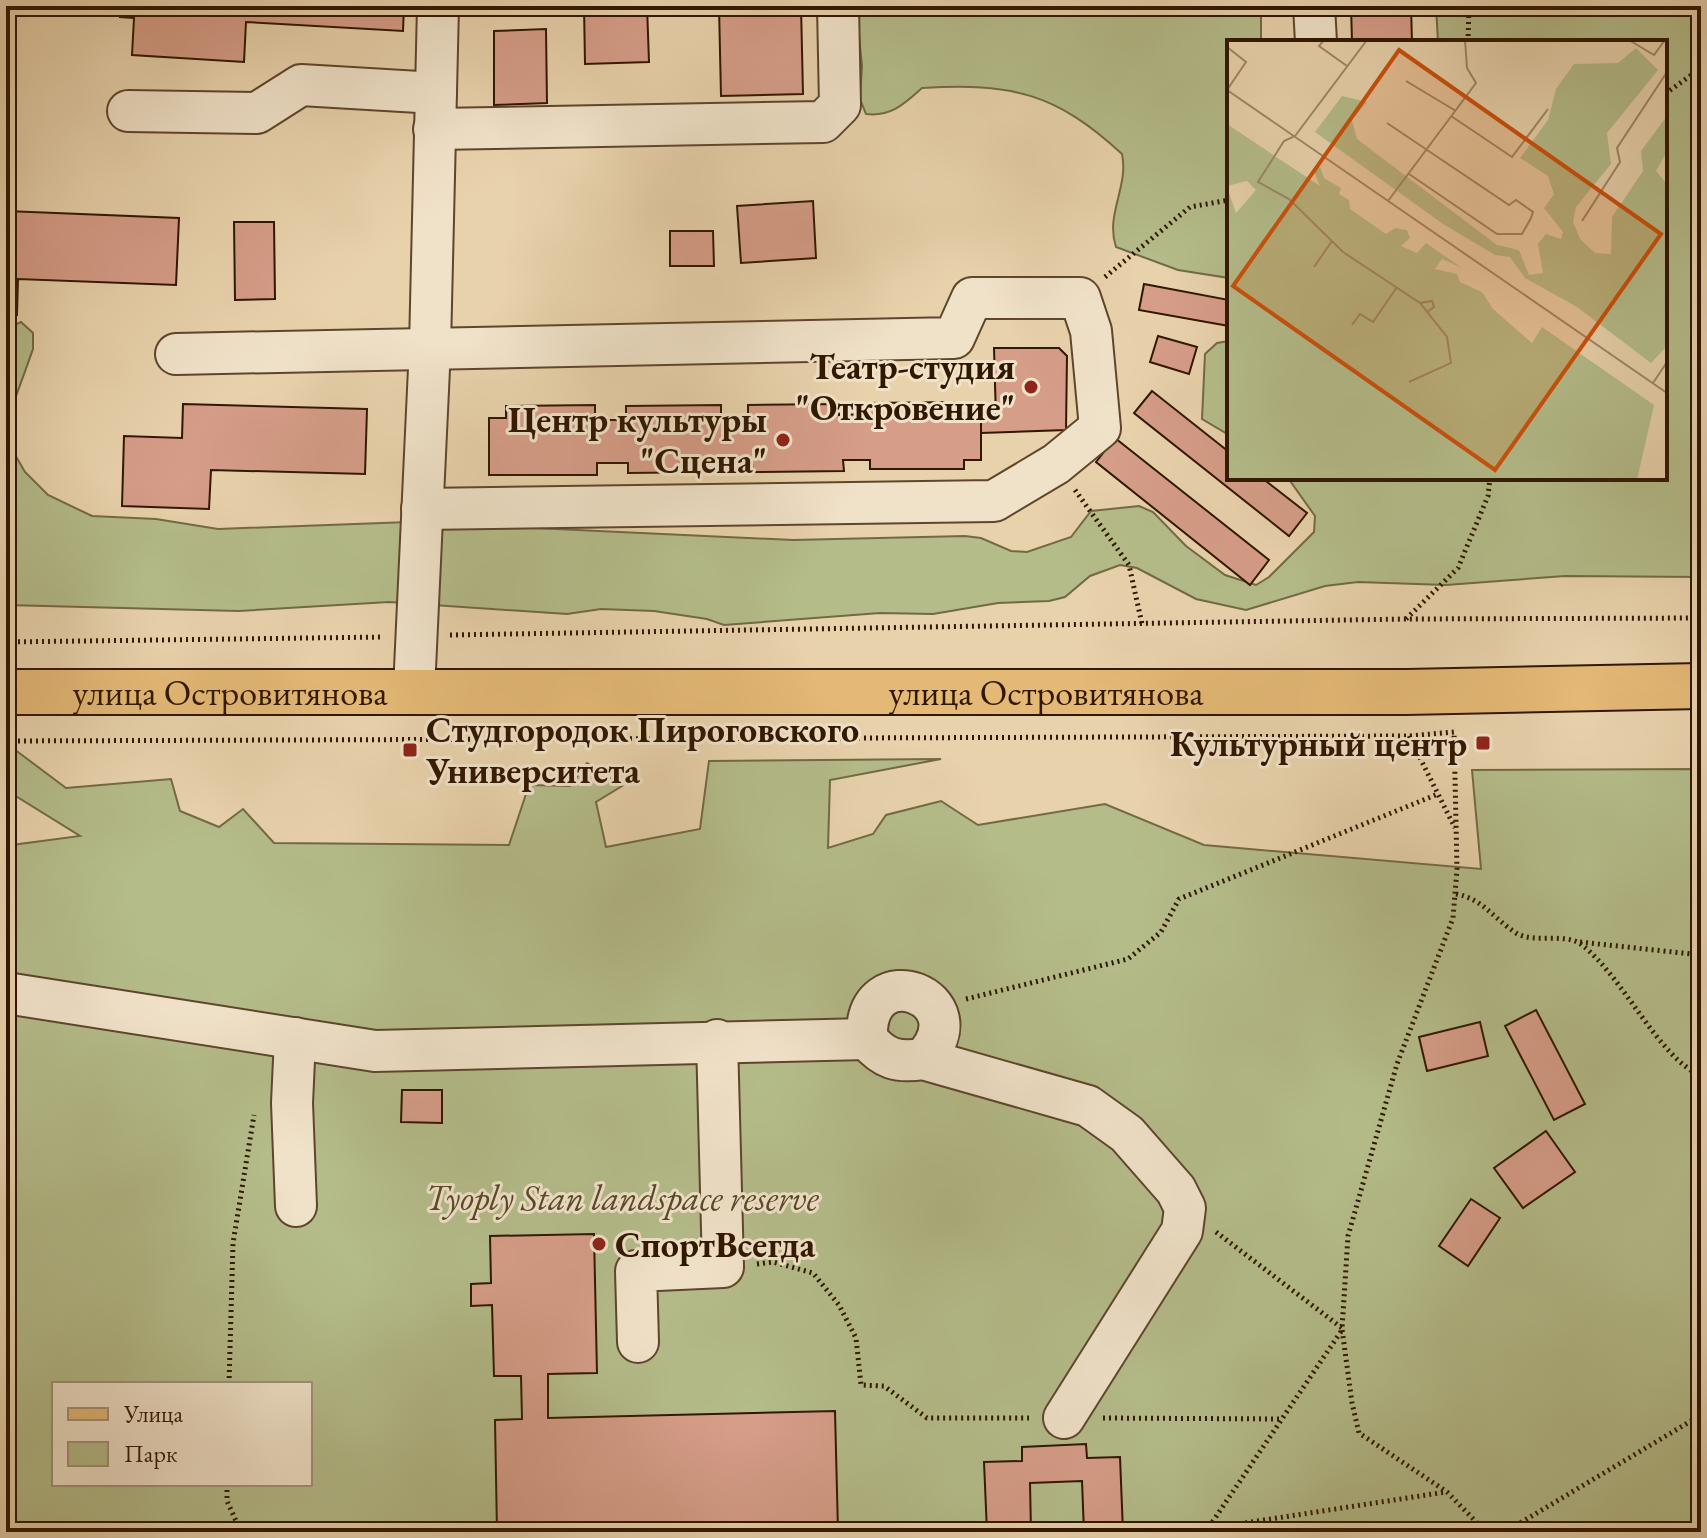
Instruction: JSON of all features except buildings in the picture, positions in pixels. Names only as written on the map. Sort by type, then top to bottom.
[{"type":"main road","name":"улица Островитянова","points":[[6,692],[1406,692],[1701,686]]},
{"type":"lane","points":[[414,690],[414,635],[430,347],[438,6]]},
{"type":"lane","points":[[128,111],[257,113],[301,85],[435,111],[823,122],[840,105],[838,6]]},
{"type":"lane","points":[[1314,6],[1316,40]]},
{"type":"lane","points":[[176,354],[954,338],[972,298],[1080,298],[1091,331],[1100,428],[1056,464],[994,501],[422,509]]},
{"type":"lane","points":[[923,1059],[935,1047],[940,1032],[939,1014],[928,998],[913,991],[895,990],[876,1000],[866,1018],[867,1039],[880,1054],[900,1063],[923,1059],[1088,1106],[1127,1134],[1176,1190],[1185,1208],[1182,1231],[1064,1418]]},
{"type":"lane","points":[[6,993],[375,1051],[717,1040],[867,1039]]},
{"type":"lane","points":[[295,1038],[292,1103],[296,1206]]},
{"type":"lane","points":[[638,1342],[636,1271],[723,1267],[717,1040]]},
{"type":"path","points":[[1468,40],[1469,6]]},
{"type":"path","points":[[1667,93],[1701,68]]},
{"type":"path","points":[[1080,298],[1190,207],[1227,200]]},
{"type":"path","points":[[1056,464],[1129,565],[1142,624]]},
{"type":"path","points":[[1406,619],[1458,568],[1488,496],[1490,480]]},
{"type":"path","points":[[6,642],[297,640],[414,635],[1406,619],[1701,618]]},
{"type":"path","points":[[6,741],[1409,736],[1454,732],[1457,831],[1453,918],[1397,1064],[1348,1236],[1342,1329],[1359,1433],[1447,1492],[1486,1532]]},
{"type":"path","points":[[1409,736],[1457,831]]},
{"type":"path","points":[[934,1007],[1128,959],[1161,932],[1179,899],[1438,794]]},
{"type":"path","points":[[1456,894],[1476,898],[1490,914],[1520,935],[1701,955]]},
{"type":"path","points":[[1579,942],[1622,985],[1682,1068],[1701,1076]]},
{"type":"path","points":[[229,1382],[233,1243],[255,1110]]},
{"type":"path","points":[[1185,1208],[1342,1329]]},
{"type":"path","points":[[723,1267],[773,1262],[813,1273],[839,1305],[856,1338],[861,1385],[884,1386],[927,1418]]},
{"type":"path","points":[[1209,1527],[1342,1329]]},
{"type":"path","points":[[1505,1532],[1701,1415]]},
{"type":"path","points":[[227,1486],[227,1501],[241,1532]]},
{"type":"path","points":[[1186,1532],[1447,1492]]},
{"type":"green space","points":[[856,6],[1261,6],[1261,40],[1227,40],[1227,278],[1178,270],[1116,247],[1113,223],[1122,178],[1122,154],[1075,117],[1030,96],[981,87],[922,88],[890,111],[866,114],[860,99],[862,66]]},
{"type":"green space","points":[[1436,6],[1701,6],[1701,577],[1565,576],[1446,585],[1358,582],[1325,586],[1246,610],[1196,599],[1137,568],[1120,565],[1090,576],[1065,597],[1049,601],[998,603],[933,614],[880,613],[724,625],[707,619],[654,611],[601,609],[567,614],[389,602],[239,611],[6,605],[6,329],[21,322],[33,333],[33,349],[10,413],[10,446],[25,472],[48,495],[92,516],[156,519],[218,529],[409,522],[793,540],[965,536],[981,538],[1011,551],[1027,552],[1071,537],[1091,511],[1139,506],[1153,512],[1186,546],[1225,575],[1256,585],[1269,577],[1314,532],[1315,516],[1289,480],[1667,480],[1667,40],[1438,40]]},
{"type":"green space","points":[[1227,341],[1227,434],[1202,419],[1205,354],[1217,343]]},
{"type":"green space","name":"Tyoply Stan landspace reserve","points":[[14,749],[66,788],[171,779],[180,811],[219,827],[243,809],[274,843],[509,845],[529,785],[570,786],[587,763],[622,786],[596,802],[606,847],[700,829],[709,761],[941,759],[830,780],[828,848],[873,834],[886,815],[941,801],[978,825],[1105,804],[1204,845],[1481,869],[1472,770],[1701,769],[1701,1532],[6,1532],[6,855],[12,845],[80,836],[6,790],[6,775]]},
{"type":"place","name":"Театр-студия \"Откровение\"","points":[[1031,387]]},
{"type":"place","name":"Центр культуры \"Сцена\"","points":[[783,440]]},
{"type":"place","name":"Культурный центр","points":[[1483,743]]},
{"type":"place","name":"Студгородок Пироговского Университета","points":[[410,750]]},
{"type":"place","name":"СпортВсегда","points":[[599,1244]]}]
